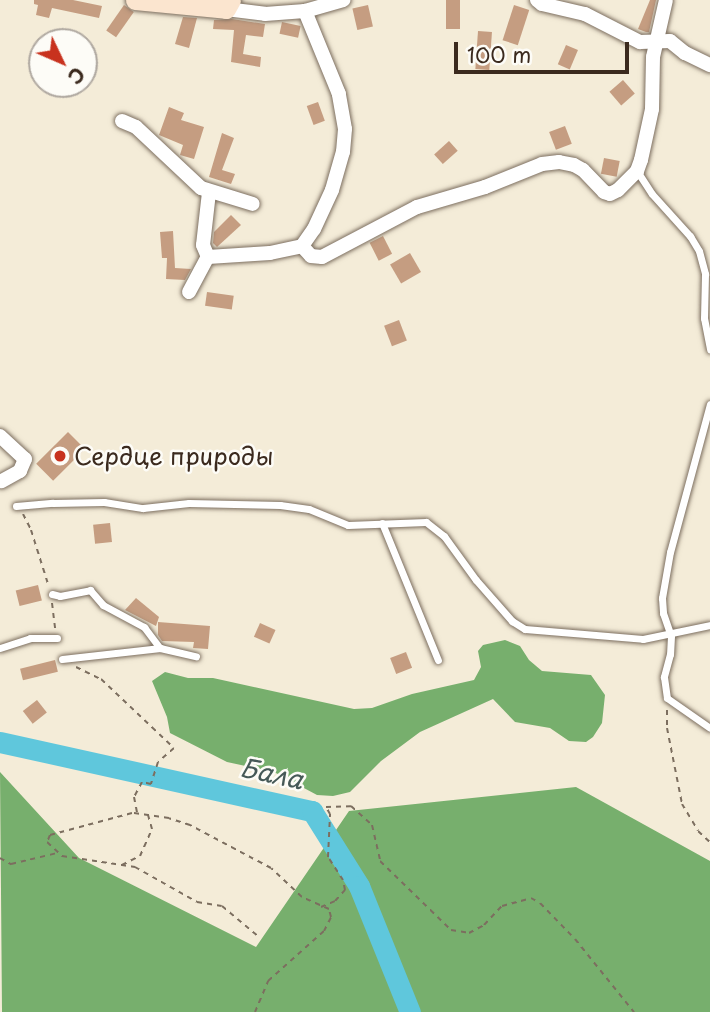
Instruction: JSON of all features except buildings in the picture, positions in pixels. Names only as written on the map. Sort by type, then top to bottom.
[{"type":"street","points":[[135,0],[229,5],[265,14],[306,11],[343,0]]},
{"type":"street","points":[[537,0],[542,4],[585,14],[640,43],[670,41],[685,53],[710,65]]},
{"type":"street","points":[[302,246],[311,256],[322,257],[417,208],[485,187],[542,164],[559,162],[573,165],[583,170],[610,194],[637,171],[652,109],[653,57],[666,0]]},
{"type":"street","points":[[208,257],[270,253],[302,246],[332,190],[343,152],[345,129],[339,94],[306,11]]},
{"type":"street","points":[[122,121],[136,127],[183,173],[209,191],[253,204]]},
{"type":"street","points":[[189,292],[208,257],[204,245],[209,191]]},
{"type":"street","points":[[0,436],[22,453],[25,466],[1,482]]},
{"type":"lane","points":[[637,171],[652,194],[699,251],[705,274],[704,318],[710,349]]},
{"type":"lane","points":[[710,404],[664,583],[663,614],[671,636],[664,677],[667,698],[710,728]]},
{"type":"lane","points":[[16,506],[104,502],[143,508],[189,503],[280,505],[309,509],[348,525],[426,522],[433,526],[512,621],[525,629],[643,639],[671,636],[710,625]]},
{"type":"lane","points":[[382,523],[438,660]]},
{"type":"lane","points":[[52,594],[60,596],[90,590],[103,606],[144,627],[160,648]]},
{"type":"lane","points":[[0,648],[30,638],[57,638]]},
{"type":"lane","points":[[62,659],[160,648],[196,656]]},
{"type":"path","points":[[16,506],[27,520],[52,594],[57,638]]},
{"type":"path","points":[[62,659],[102,679],[174,748],[158,762],[151,784],[142,782],[134,797],[137,813]]},
{"type":"path","points":[[667,698],[667,728],[682,804],[698,831],[710,842]]},
{"type":"path","points":[[320,907],[335,901],[345,890],[343,880],[328,858],[330,814],[326,807],[357,808],[372,825],[380,861],[451,930],[469,933],[484,925],[502,906],[531,898],[540,903],[584,949],[634,1012]]},
{"type":"path","points":[[58,853],[47,842],[50,835],[58,831],[137,813],[148,815],[190,825],[271,868],[302,897],[329,909],[329,924],[314,942],[268,981],[255,1012]]},
{"type":"path","points":[[121,865],[140,856],[152,829],[148,815]]},
{"type":"path","points":[[0,858],[11,864],[58,853],[100,864],[135,867],[197,902],[222,906],[259,937]]},
{"type":"green space","points":[[505,640],[520,646],[529,660],[542,671],[591,675],[605,695],[602,723],[593,737],[586,742],[569,741],[550,728],[515,722],[493,699],[420,732],[381,761],[350,792],[333,796],[317,795],[274,772],[227,762],[170,733],[167,717],[152,681],[165,672],[188,678],[213,678],[354,709],[372,708],[412,694],[474,680],[481,667],[478,651],[483,645]]},
{"type":"green space","points":[[0,772],[79,858],[256,947],[349,811],[576,787],[710,861],[710,1012],[2,1012]]},
{"type":"waterway","name":"Бала","points":[[0,742],[312,811],[359,886],[410,1012]]},
{"type":"place","name":"Сердце природы","points":[[60,456]]}]
